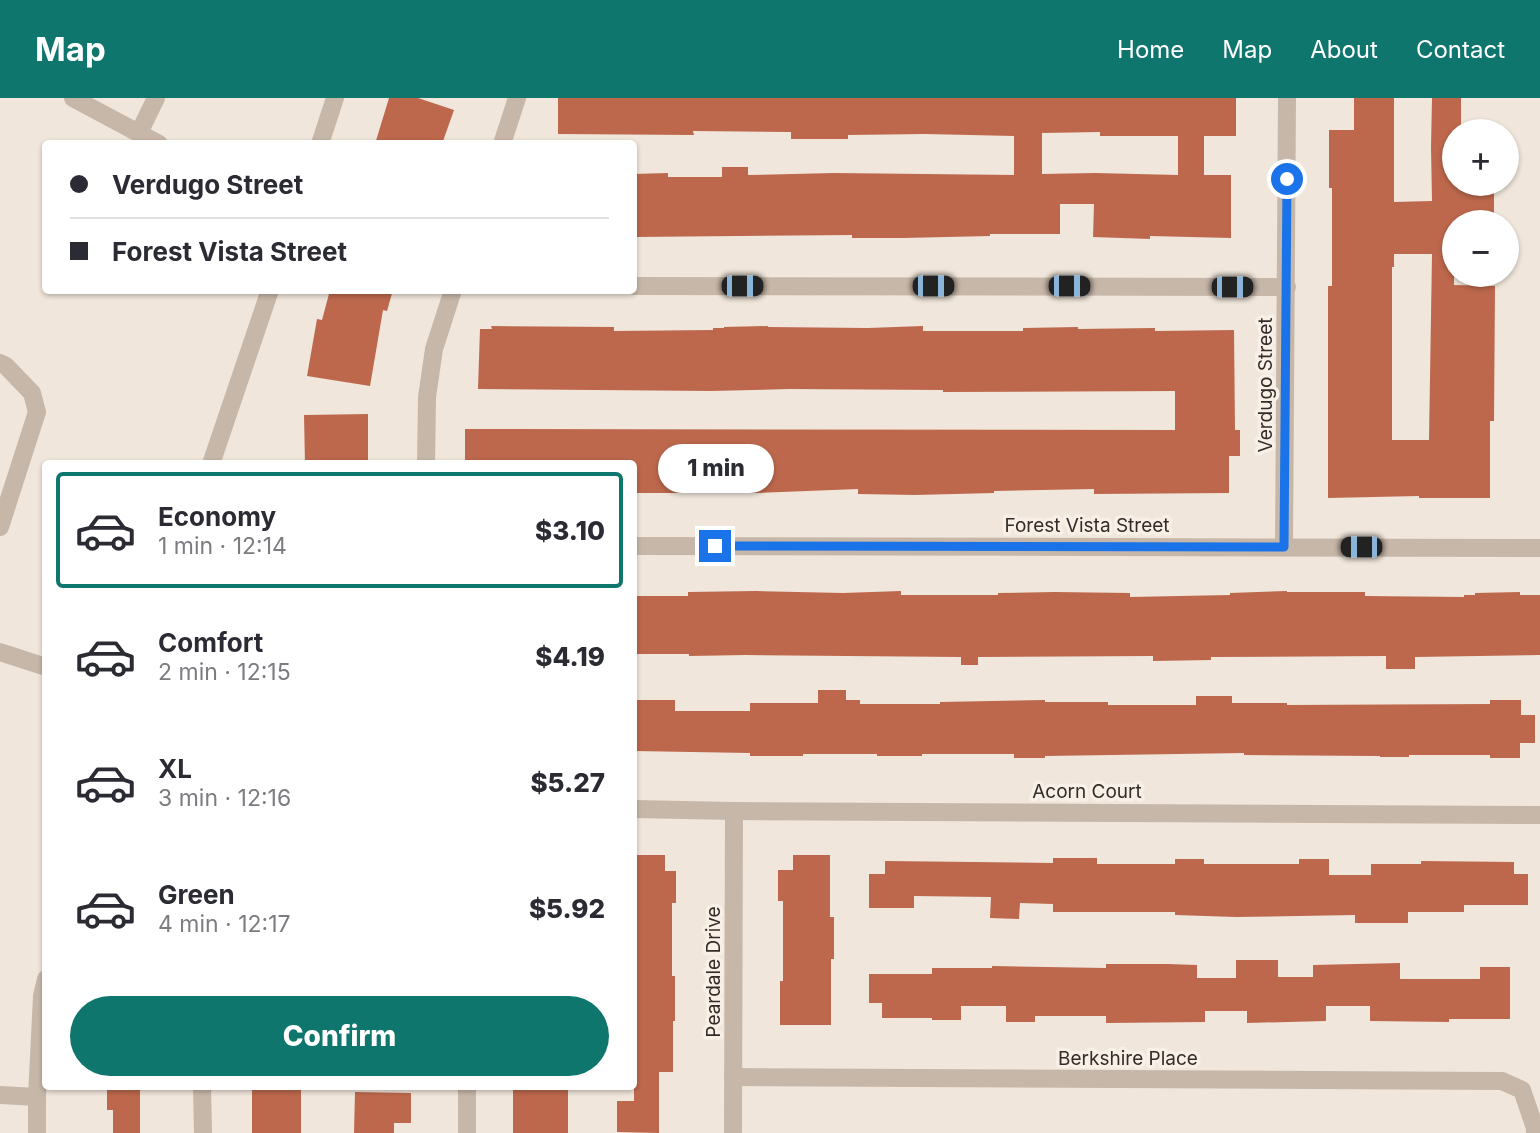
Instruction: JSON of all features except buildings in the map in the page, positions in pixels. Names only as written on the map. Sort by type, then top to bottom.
[{"type":"street","points":[[73,98],[152,140]]},
{"type":"street","points":[[139,133],[156,98]]},
{"type":"street","points":[[321,140],[335,98]]},
{"type":"street","points":[[503,140],[517,98]]},
{"type":"street","name":"Verdugo Street","points":[[1284,547],[1287,98]]},
{"type":"street","points":[[637,286],[1287,287]]},
{"type":"street","points":[[212,460],[269,294]]},
{"type":"street","points":[[426,460],[427,397],[434,349],[452,294]]},
{"type":"street","points":[[0,363],[32,394],[37,412],[0,527]]},
{"type":"street","name":"Forest Vista Street","points":[[637,546],[1540,548]]},
{"type":"street","points":[[0,652],[42,666]]},
{"type":"street","name":"Acorn Court","points":[[637,809],[1540,815]]},
{"type":"street","name":"Peardale Drive","points":[[733,1133],[734,811]]},
{"type":"street","points":[[37,1133],[42,996]]},
{"type":"street","name":"Berkshire Place","points":[[733,1077],[1502,1080],[1522,1090],[1535,1133]]},
{"type":"street","points":[[202,1090],[203,1133]]},
{"type":"street","points":[[467,1090],[467,1133]]},
{"type":"street","points":[[0,1095],[37,1097]]},
{"type":"route","points":[[715,546],[1284,547],[1287,179]]}]
